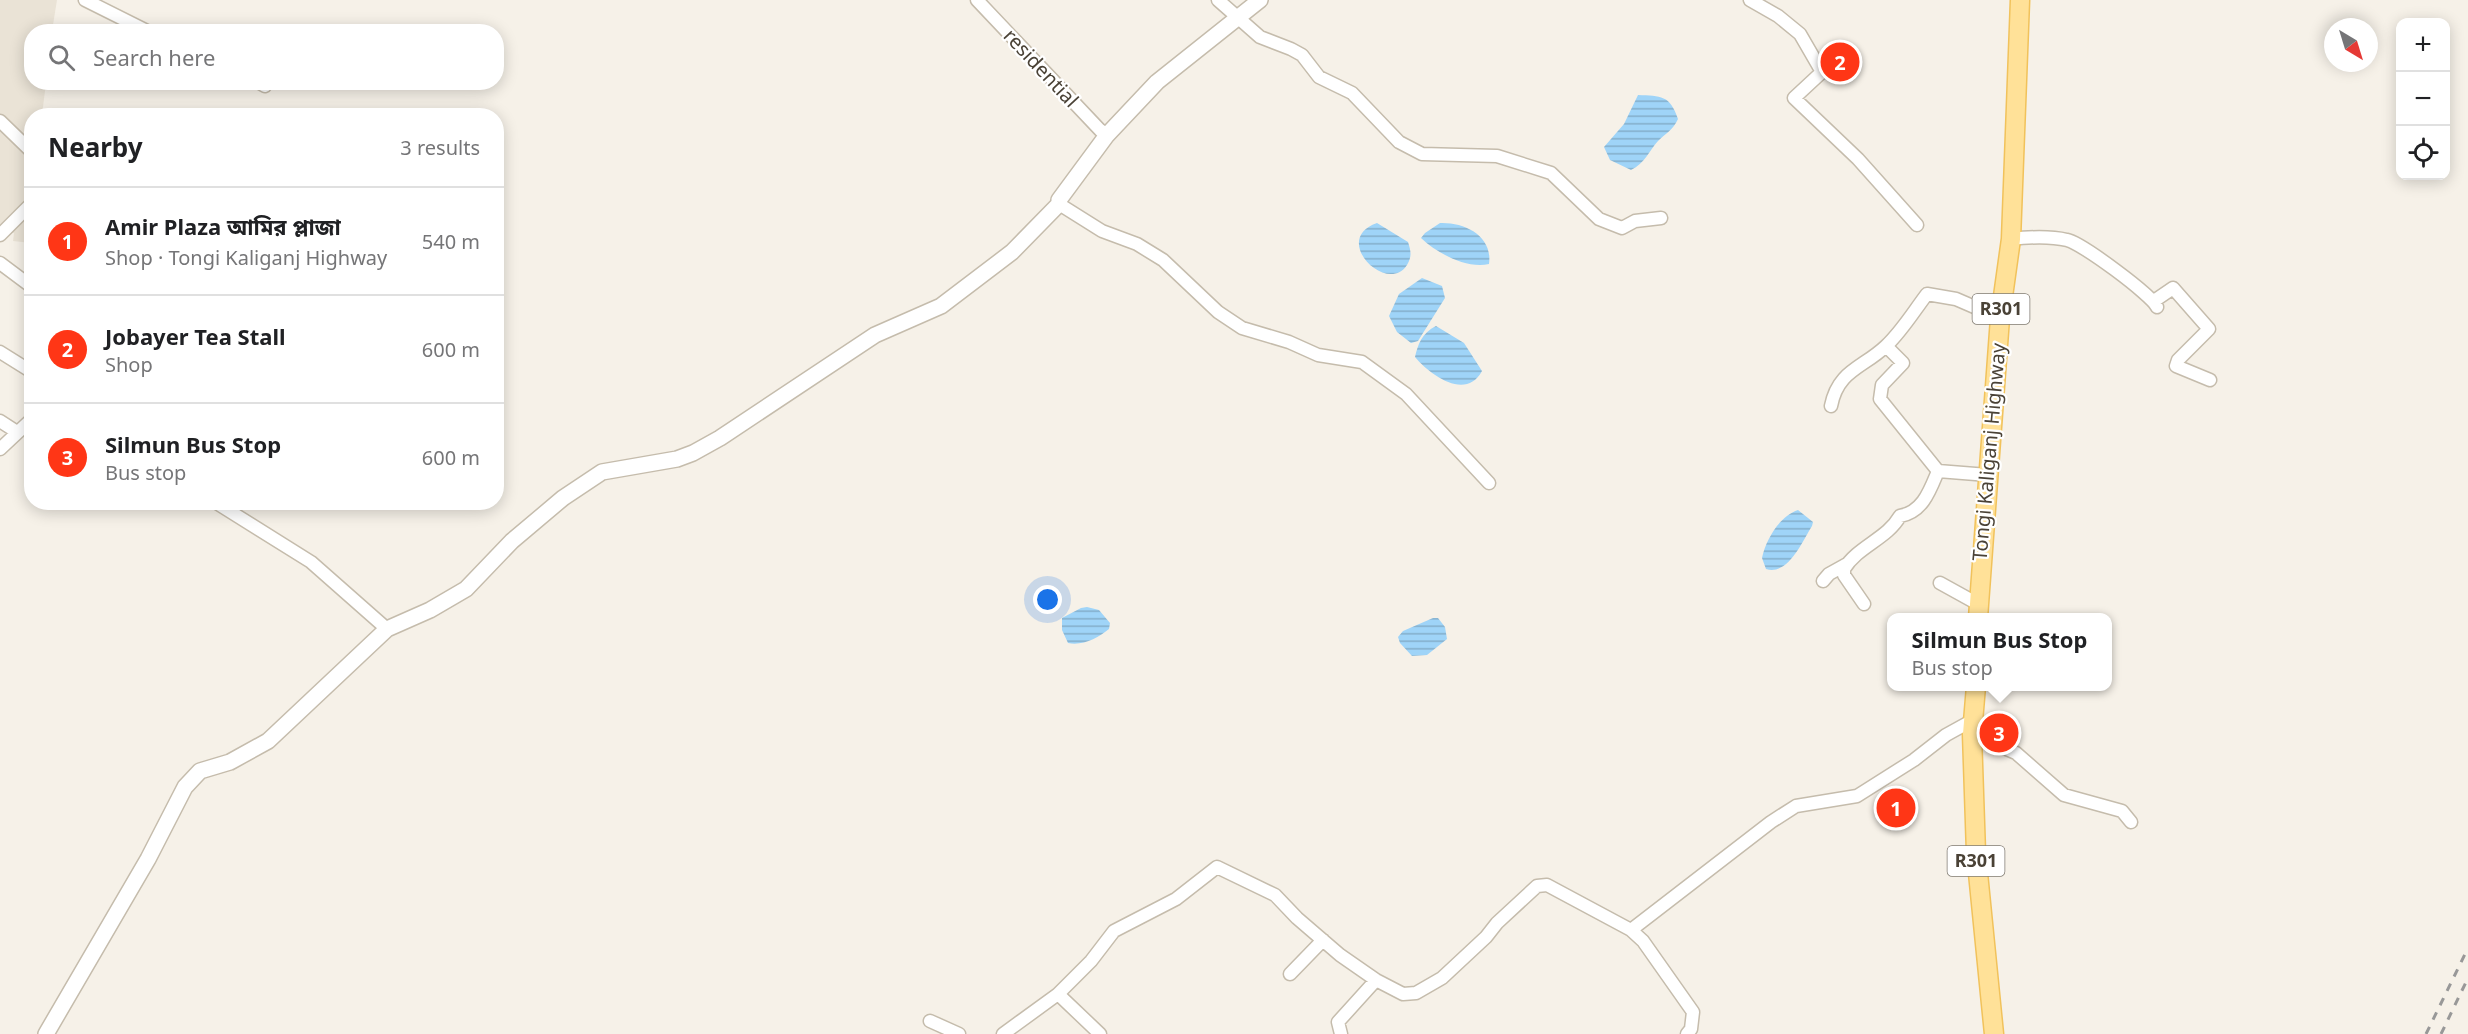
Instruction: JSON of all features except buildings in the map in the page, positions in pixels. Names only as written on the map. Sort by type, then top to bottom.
[{"type":"main road","name":"Tongi Kaliganj Highway","points":[[1978,611],[2000,318],[2011,239],[2020,0]]},
{"type":"main road","name":"R301","points":[[1976,691],[1974,727],[1976,854],[1994,1034]]},
{"type":"street","points":[[85,0],[133,24]]},
{"type":"street","name":"residential","points":[[978,0],[1107,135]]},
{"type":"street","points":[[1218,0],[1260,37],[1276,41],[1302,55],[1319,76],[1352,93],[1399,142],[1422,154],[1497,156],[1551,173],[1599,219],[1622,228],[1635,221],[1661,218]]},
{"type":"street","points":[[45,1034],[148,859],[185,787],[200,771],[230,762],[268,741],[387,629],[430,610],[466,589],[529,526],[562,498],[602,472],[676,459],[693,453],[720,438],[874,335],[941,306],[1012,252],[1059,204],[1059,200],[1107,135],[1157,82],[1260,0]]},
{"type":"street","points":[[1750,0],[1778,16],[1800,34],[1822,72],[1794,98],[1858,159],[1917,225]]},
{"type":"street","points":[[0,120],[24,144]]},
{"type":"street","points":[[1059,204],[1102,231],[1137,244],[1163,260],[1218,312],[1242,327],[1289,342],[1318,355],[1362,362],[1406,394],[1489,483]]},
{"type":"street","points":[[0,236],[24,211]]},
{"type":"street","points":[[2011,239],[2025,237],[2070,240],[2100,260],[2156,304],[2173,288],[2209,329],[2178,360],[2176,366],[2210,380]]},
{"type":"street","points":[[0,263],[24,281]]},
{"type":"street","points":[[1831,406],[1834,389],[1856,367],[1886,346],[1928,294],[1956,299],[2000,318]]},
{"type":"street","points":[[1886,346],[1903,363],[1882,385],[1880,399],[1938,471],[1988,475]]},
{"type":"street","points":[[0,352],[24,367]]},
{"type":"street","points":[[0,421],[17,432]]},
{"type":"street","points":[[0,449],[24,425]]},
{"type":"street","points":[[1824,581],[1829,574],[1846,567],[1870,542],[1877,540],[1896,523],[1900,516],[1910,514],[1922,505],[1938,471]]},
{"type":"street","points":[[228,510],[311,562],[387,629]]},
{"type":"street","points":[[1848,563],[1844,575],[1864,604]]},
{"type":"street","points":[[1940,584],[1978,611]]},
{"type":"street","points":[[1631,930],[1771,822],[1796,806],[1857,796],[1914,760],[1946,735],[1974,727],[2016,753],[2064,795],[2121,811],[2131,822]]},
{"type":"street","points":[[1003,1034],[1058,994],[1091,961],[1114,931],[1176,899],[1217,867],[1275,895],[1340,955],[1376,980],[1403,994],[1416,993],[1433,983],[1463,960],[1486,937],[1497,922],[1537,886],[1547,885],[1631,930],[1642,941],[1693,1012],[1691,1029],[1687,1034]]},
{"type":"street","points":[[1290,974],[1323,940]]},
{"type":"street","points":[[1341,1034],[1338,1022],[1376,980]]},
{"type":"street","points":[[1058,994],[1100,1034]]},
{"type":"street","points":[[930,1021],[959,1034]]},
{"type":"shaded area","points":[[0,0],[57,0],[53,24],[24,24],[24,90],[45,90],[43,108],[24,108],[24,242],[13,241],[14,233],[0,231]]},
{"type":"water","points":[[1638,95],[1664,98],[1672,105],[1678,119],[1643,160],[1631,170],[1610,160],[1604,147],[1624,124]]},
{"type":"water","points":[[1377,223],[1408,242],[1410,259],[1398,273],[1387,274],[1376,270],[1367,262],[1361,251],[1359,241],[1364,231]]},
{"type":"water","points":[[1440,223],[1468,228],[1482,238],[1487,246],[1489,264],[1471,264],[1453,259],[1436,250],[1421,238]]},
{"type":"water","points":[[1422,278],[1442,286],[1445,298],[1418,341],[1411,343],[1397,332],[1389,316],[1399,294]]},
{"type":"water","points":[[1436,326],[1464,343],[1482,371],[1475,380],[1467,384],[1448,382],[1430,371],[1415,357],[1421,339]]},
{"type":"water","points":[[1798,510],[1813,522],[1812,526],[1788,563],[1774,570],[1766,569],[1762,558],[1770,536],[1785,517]]},
{"type":"water","points":[[1087,607],[1099,610],[1110,623],[1109,629],[1090,640],[1074,644],[1068,643],[1062,630],[1062,618]]},
{"type":"water","points":[[1438,618],[1445,627],[1447,639],[1427,655],[1412,656],[1400,643],[1398,637],[1403,631]]},
{"type":"railway","points":[[2426,1034],[2468,948]]},
{"type":"railway","points":[[2441,1034],[2468,978]]},
{"type":"place","name":"Jobayer Tea Stall","points":[[1840,62]]},
{"type":"place","name":"Silmun Bus Stop","points":[[1999,733]]},
{"type":"place","name":"Amir Plaza আমির প্লাজা","points":[[1896,808]]}]
